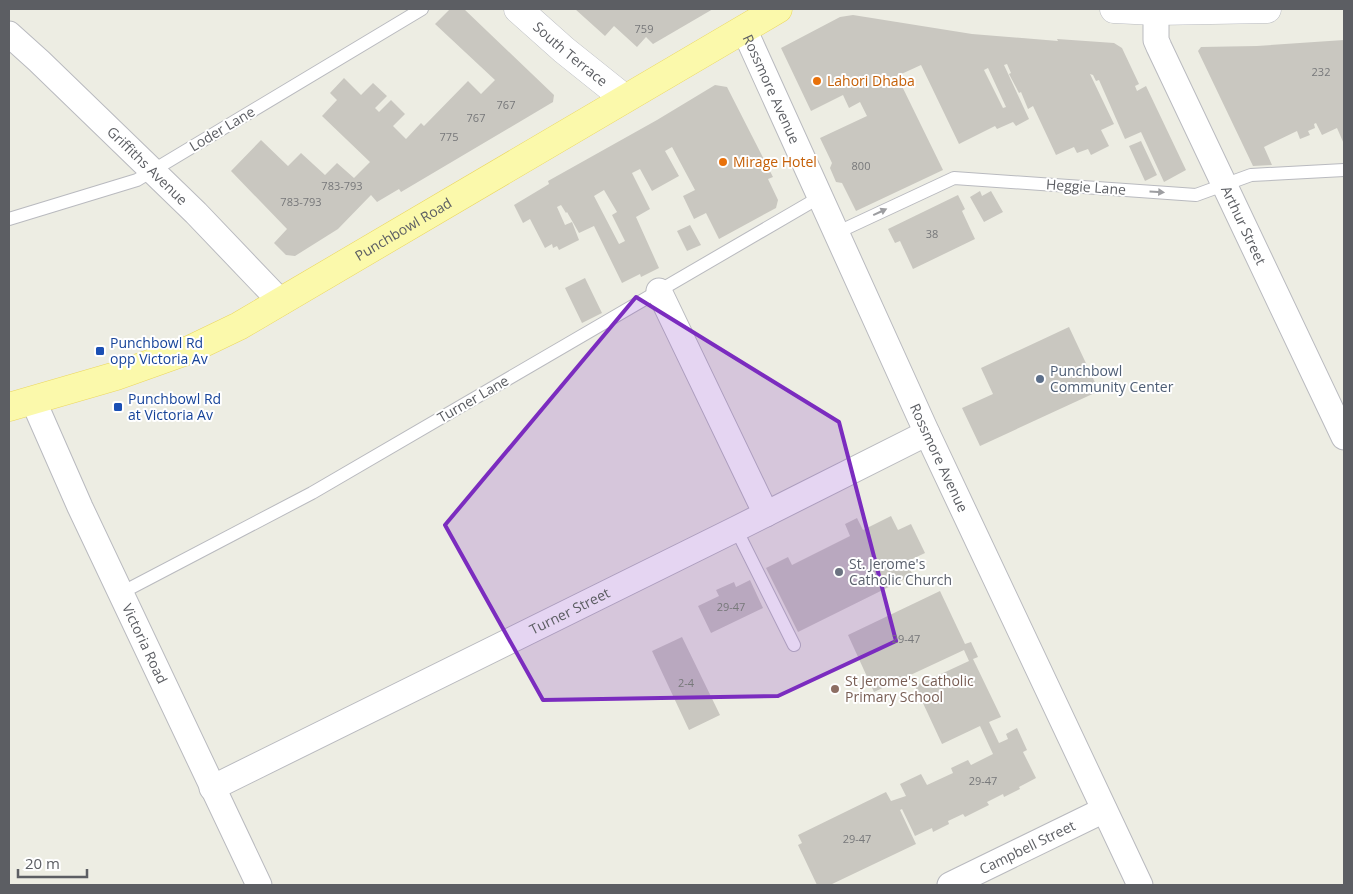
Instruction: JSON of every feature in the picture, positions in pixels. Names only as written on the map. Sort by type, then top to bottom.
[{"type":"main road","name":"Punchbowl Road","points":[[21,404],[116,376],[189,350],[239,326],[778,9]]},
{"type":"street","name":"South Terrace","points":[[518,9],[564,50],[624,98]]},
{"type":"street","points":[[1114,9],[1156,11],[1267,9]]},
{"type":"street","name":"Arthur Street","points":[[1156,11],[1156,40],[1159,47],[1344,437]]},
{"type":"street","name":"Rossmore Avenue","points":[[744,29],[927,433],[1140,885]]},
{"type":"street","name":"Griffiths Avenue","points":[[9,34],[39,60],[196,213],[281,302]]},
{"type":"street","points":[[660,291],[766,514]]},
{"type":"street","name":"Victoria Road","points":[[21,404],[80,506],[259,885]]},
{"type":"street","name":"Turner Street","points":[[212,788],[927,433]]},
{"type":"street","name":"Campbell Street","points":[[950,885],[1104,810]]},
{"type":"lane","name":"Loder Lane","points":[[9,219],[137,180],[422,9]]},
{"type":"lane","name":"Heggie Lane","points":[[836,234],[954,178],[1196,195],[1251,175],[1344,170]]},
{"type":"lane","name":"Turner Lane","points":[[121,593],[312,493],[820,197]]},
{"type":"lane","points":[[736,529],[794,645]]},
{"type":"highlighted area","points":[[636,297],[839,422],[896,641],[778,696],[543,700],[445,525]]},
{"type":"building","points":[[450,9],[464,9],[554,95],[553,102],[401,192],[399,189],[377,202],[371,195],[338,229],[295,256],[286,255],[274,243],[287,229],[231,171],[261,140],[288,166],[301,153],[325,175],[337,163],[354,178],[370,162],[322,116],[337,100],[330,93],[344,78],[361,95],[373,83],[387,96],[375,108],[379,112],[391,100],[405,114],[393,126],[406,139],[421,123],[424,126],[468,81],[481,94],[495,80],[435,24]]},
{"type":"building","points":[[575,9],[713,9],[653,44],[646,37],[637,47],[614,26],[605,36]]},
{"type":"building","points":[[853,15],[972,34],[1058,41],[1057,39],[1114,43],[1122,48],[1139,84],[1135,86],[1137,91],[1146,86],[1186,170],[1164,182],[1141,132],[1125,139],[1099,80],[1096,81],[1093,75],[1090,74],[1114,124],[1101,130],[1109,146],[1091,155],[1088,149],[1077,153],[1074,147],[1056,155],[1033,106],[1028,109],[1021,92],[1019,93],[1009,74],[1011,73],[1007,64],[1004,65],[1029,119],[1016,126],[1013,122],[997,129],[995,126],[959,144],[921,65],[897,76],[943,170],[856,211],[842,183],[836,182],[830,168],[832,163],[820,138],[867,116],[860,102],[849,108],[843,95],[811,111],[781,48],[840,17]],"holes":[[[988,68],[1006,107],[1003,108],[984,70]]]},
{"type":"building","points":[[1344,40],[1344,144],[1337,128],[1322,135],[1316,123],[1314,124],[1315,128],[1308,131],[1310,135],[1300,139],[1297,131],[1264,147],[1272,165],[1253,166],[1198,51],[1201,47],[1257,46]]},
{"type":"building","points":[[715,85],[727,87],[773,177],[768,179],[778,200],[776,208],[719,239],[706,213],[694,219],[683,196],[695,190],[672,147],[665,151],[679,176],[652,191],[640,169],[632,173],[650,209],[636,217],[659,268],[641,277],[640,274],[622,283],[594,226],[579,233],[567,212],[561,205],[557,207],[565,225],[572,222],[579,240],[559,250],[557,246],[553,248],[552,244],[545,248],[530,219],[523,223],[514,205],[549,184],[548,181]],"holes":[[[604,190],[617,212],[612,215],[625,241],[619,244],[594,196]]]},
{"type":"building","points":[[1141,141],[1157,175],[1145,181],[1129,146]]},
{"type":"building","points":[[980,191],[982,196],[991,191],[1003,212],[984,222],[970,197]]},
{"type":"building","points":[[958,195],[965,209],[962,211],[975,239],[913,269],[900,241],[895,243],[888,229]]},
{"type":"building","points":[[690,225],[701,245],[687,251],[677,231]]},
{"type":"building","points":[[585,278],[602,313],[582,323],[565,288]]},
{"type":"building","name":"Punchbowl Community Center","points":[[1069,327],[1099,391],[980,446],[962,408],[993,394],[981,368]]},
{"type":"building","name":"St. Jerome's Catholic Church","points":[[891,516],[898,530],[911,524],[925,553],[906,562],[913,575],[798,632],[766,568],[788,557],[792,565],[850,536],[845,524],[857,518],[863,530]]},
{"type":"building","points":[[750,580],[763,608],[711,633],[698,606],[719,596],[716,590],[734,582],[736,587]]},
{"type":"building","points":[[940,591],[965,644],[971,642],[978,657],[973,659],[1001,717],[989,722],[999,743],[1008,739],[1006,734],[1017,728],[1027,750],[1023,752],[1036,778],[1004,797],[1003,794],[987,802],[989,805],[965,817],[963,814],[948,821],[949,824],[933,832],[932,828],[915,836],[902,809],[900,810],[916,844],[830,885],[817,885],[798,845],[802,843],[798,835],[886,792],[891,801],[906,796],[900,784],[921,774],[927,785],[953,773],[951,768],[968,760],[971,765],[993,754],[980,726],[942,744],[915,686],[969,661],[964,650],[874,692],[848,635]]},
{"type":"building","points":[[682,637],[720,715],[689,730],[652,651]]},
{"type":"place","name":"Lahori Dhaba","points":[[817,81]]},
{"type":"place","name":"Mirage Hotel","points":[[723,162]]},
{"type":"place","name":"Punchbowl Rd opp Victoria Av","points":[[100,351]]},
{"type":"place","name":"Punchbowl Community Center","points":[[1040,379]]},
{"type":"place","name":"Punchbowl Rd at Victoria Av","points":[[118,407]]},
{"type":"place","name":"St. Jerome's Catholic Church","points":[[839,572]]},
{"type":"place","name":"St Jerome's Catholic Primary School","points":[[835,689]]}]
